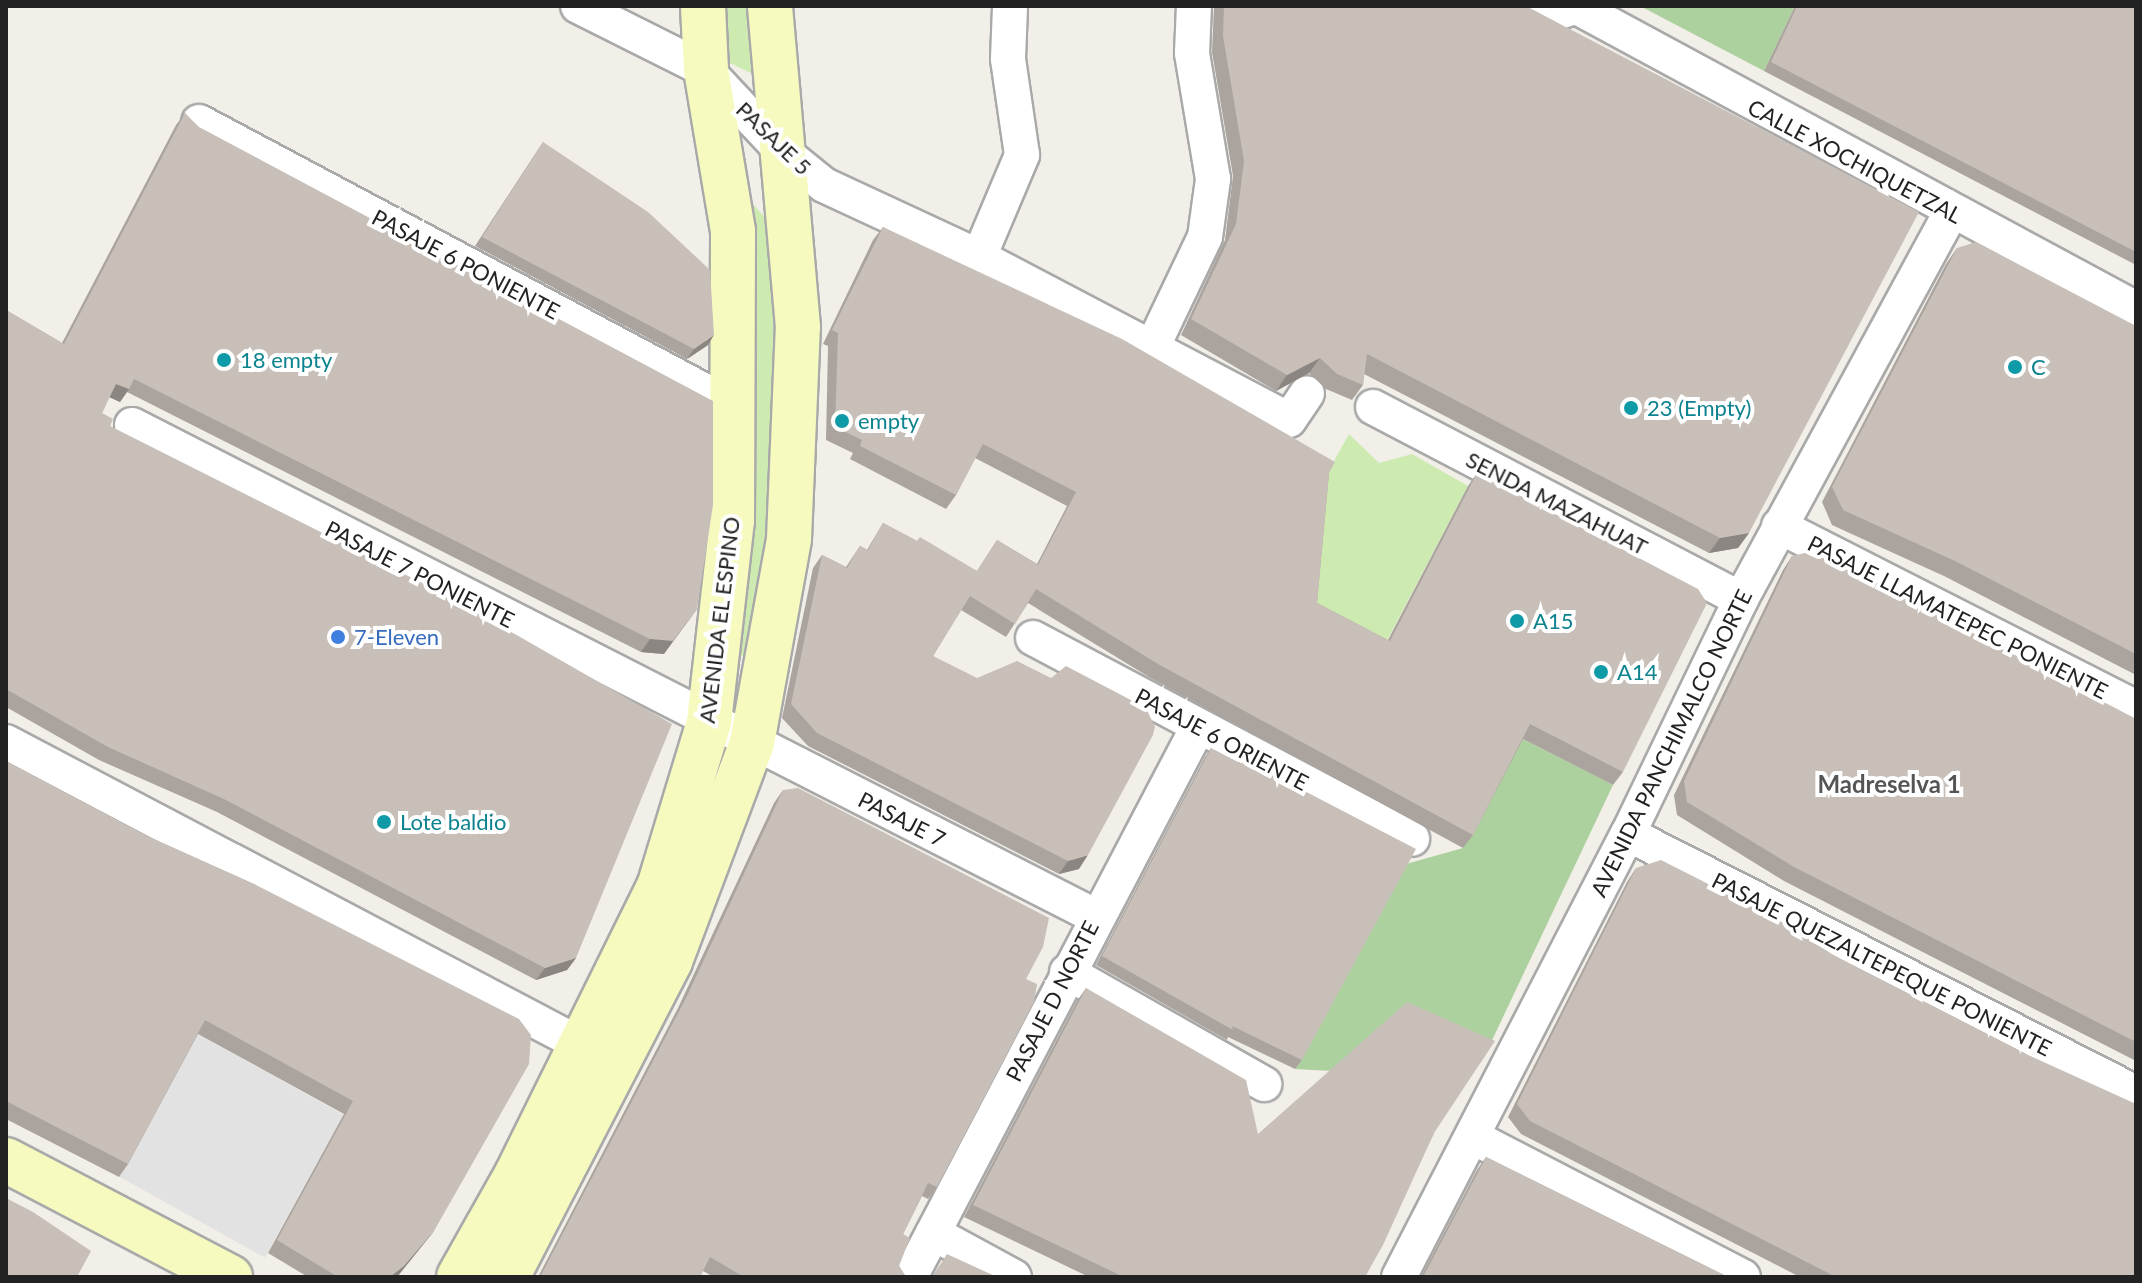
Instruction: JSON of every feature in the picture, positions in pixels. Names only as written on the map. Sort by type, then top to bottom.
[{"type":"main road","name":"AVENIDA EL ESPINO","points":[[459,1277],[659,887],[709,722],[732,521],[733,231],[706,70],[703,6]]},
{"type":"main road","points":[[507,1277],[670,961],[752,743],[789,539],[798,327],[770,6]]},
{"type":"main road","points":[[6,1160],[230,1277]]},
{"type":"street","name":"PASAJE 5","points":[[578,6],[706,70],[782,151],[824,185],[979,257],[1152,348],[1298,407]]},
{"type":"street","points":[[979,257],[1022,155],[1008,59],[1010,6]]},
{"type":"street","points":[[1152,348],[1205,237],[1211,194],[1192,53],[1194,6]]},
{"type":"street","points":[[1538,6],[1556,13],[1578,6]]},
{"type":"street","name":"CALLE XOCHIQUETZAL","points":[[1578,6],[1951,213],[2136,309]]},
{"type":"street","name":"PASAJE 6 PONIENTE","points":[[199,122],[733,406]]},
{"type":"street","name":"AVENIDA PANCHIMALCO NORTE","points":[[1399,1277],[1628,834],[1741,599],[1951,213]]},
{"type":"street","name":"SENDA MAZAHUAT","points":[[1373,407],[1741,599]]},
{"type":"street","name":"PASAJE 7 PONIENTE","points":[[132,425],[709,722]]},
{"type":"street","name":"PASAJE LLAMATEPEC PONIENTE","points":[[1779,526],[2136,708]]},
{"type":"street","name":"PASAJE 6 ORIENTE","points":[[1033,638],[1412,839]]},
{"type":"street","name":"PASAJE 7","points":[[709,722],[1095,916]]},
{"type":"street","name":"PASAJE D NORTE","points":[[910,1277],[1095,916],[1198,727]]},
{"type":"street","points":[[6,742],[580,1044]]},
{"type":"street","name":"PASAJE QUEZALTEPEQUE PONIENTE","points":[[1628,834],[2136,1093]]},
{"type":"street","points":[[1067,972],[1264,1084]]},
{"type":"street","points":[[1473,1137],[1743,1277]]},
{"type":"street","points":[[933,1233],[1014,1277]]},
{"type":"green space","points":[[717,6],[753,6],[756,61],[751,73],[730,63],[718,49]]},
{"type":"green space","points":[[1640,6],[1795,6],[1764,71]]},
{"type":"green space","points":[[749,200],[766,218],[776,261],[784,398],[754,657],[720,653]]},
{"type":"green space","points":[[1349,434],[1379,463],[1412,454],[1468,486],[1380,654],[1307,617],[1320,486]]},
{"type":"green space","points":[[1521,738],[1613,785],[1486,1053],[1332,1071],[1295,1069],[1406,864],[1463,848]]},
{"type":"shaded area","points":[[196,1033],[344,1115],[265,1257],[117,1176]]},
{"type":"building","points":[[1224,6],[1526,6],[1919,212],[1749,533],[1720,538],[1367,354],[1363,385],[1337,374],[1320,358],[1287,375],[1191,319],[1236,224],[1244,161],[1223,36]]},
{"type":"building","points":[[1797,6],[2136,6],[2136,252],[1771,62]]},
{"type":"building","points":[[185,113],[199,127],[713,401],[713,505],[697,609],[673,641],[650,639],[134,379],[129,389],[116,384],[102,413],[113,419],[110,426],[452,598],[672,724],[576,958],[545,968],[226,800],[108,747],[6,689],[6,310],[64,344]]},
{"type":"building","points":[[543,142],[648,212],[710,270],[714,335],[694,349],[482,237]]},
{"type":"building","points":[[883,227],[1122,339],[1335,462],[1329,473],[1317,603],[1390,641],[1477,473],[1698,589],[1707,603],[1623,772],[1530,724],[1473,835],[1158,664],[1036,589],[1015,624],[970,596],[933,656],[977,678],[1017,661],[1051,678],[1066,666],[1146,708],[1155,727],[1153,735],[1088,855],[1068,861],[817,733],[791,704],[822,555],[847,568],[860,546],[868,550],[883,523],[917,541],[920,537],[977,571],[997,540],[1038,565],[1076,492],[983,444],[956,495],[860,446],[862,440],[835,427],[838,333],[832,330]]},
{"type":"building","points":[[1976,242],[2136,326],[2136,654],[1955,561],[1843,510],[1832,487],[1957,248]]},
{"type":"building","points":[[1809,552],[1867,577],[2136,719],[2136,1042],[1794,867],[1687,802],[1684,781],[1792,556]]},
{"type":"building","points":[[1211,748],[1238,762],[1241,758],[1416,849],[1302,1060],[1232,1026],[1233,1030],[1102,956]]},
{"type":"building","points":[[6,761],[147,836],[256,885],[519,1019],[531,1035],[529,1064],[434,1231],[404,1266],[390,1277],[338,1277],[277,1240],[353,1101],[205,1020],[128,1164],[6,1101]]},
{"type":"building","points":[[798,788],[1049,918],[1043,947],[1026,979],[1037,984],[1034,1002],[937,1187],[928,1183],[903,1234],[910,1238],[899,1266],[906,1277],[744,1277],[710,1257],[700,1277],[540,1277],[687,996],[783,790]]},
{"type":"building","points":[[1661,860],[1777,919],[1835,956],[2026,1054],[2136,1104],[2136,1277],[1836,1277],[1530,1121],[1517,1104],[1636,868]]},
{"type":"building","points":[[1086,988],[1246,1080],[1258,1134],[1407,1002],[1495,1041],[1434,1133],[1383,1245],[1365,1277],[1124,1277],[973,1205]]},
{"type":"building","points":[[1486,1157],[1728,1277],[1423,1277]]},
{"type":"building","points":[[6,1198],[33,1212],[91,1251],[77,1277],[6,1277]]},
{"type":"building","points":[[947,1254],[997,1277],[932,1277]]},
{"type":"place","name":"18 empty","points":[[224,360]]},
{"type":"place","name":"C","points":[[2015,367]]},
{"type":"place","name":"23 (Empty)","points":[[1631,408]]},
{"type":"place","name":"empty","points":[[842,421]]},
{"type":"place","name":"A15","points":[[1517,621]]},
{"type":"place","name":"7-Eleven","points":[[338,637]]},
{"type":"place","name":"A14","points":[[1601,672]]},
{"type":"place","name":"Lote baldio","points":[[384,822]]},
{"type":"district","name":"Madreselva 1","points":[[1889,784]]}]
